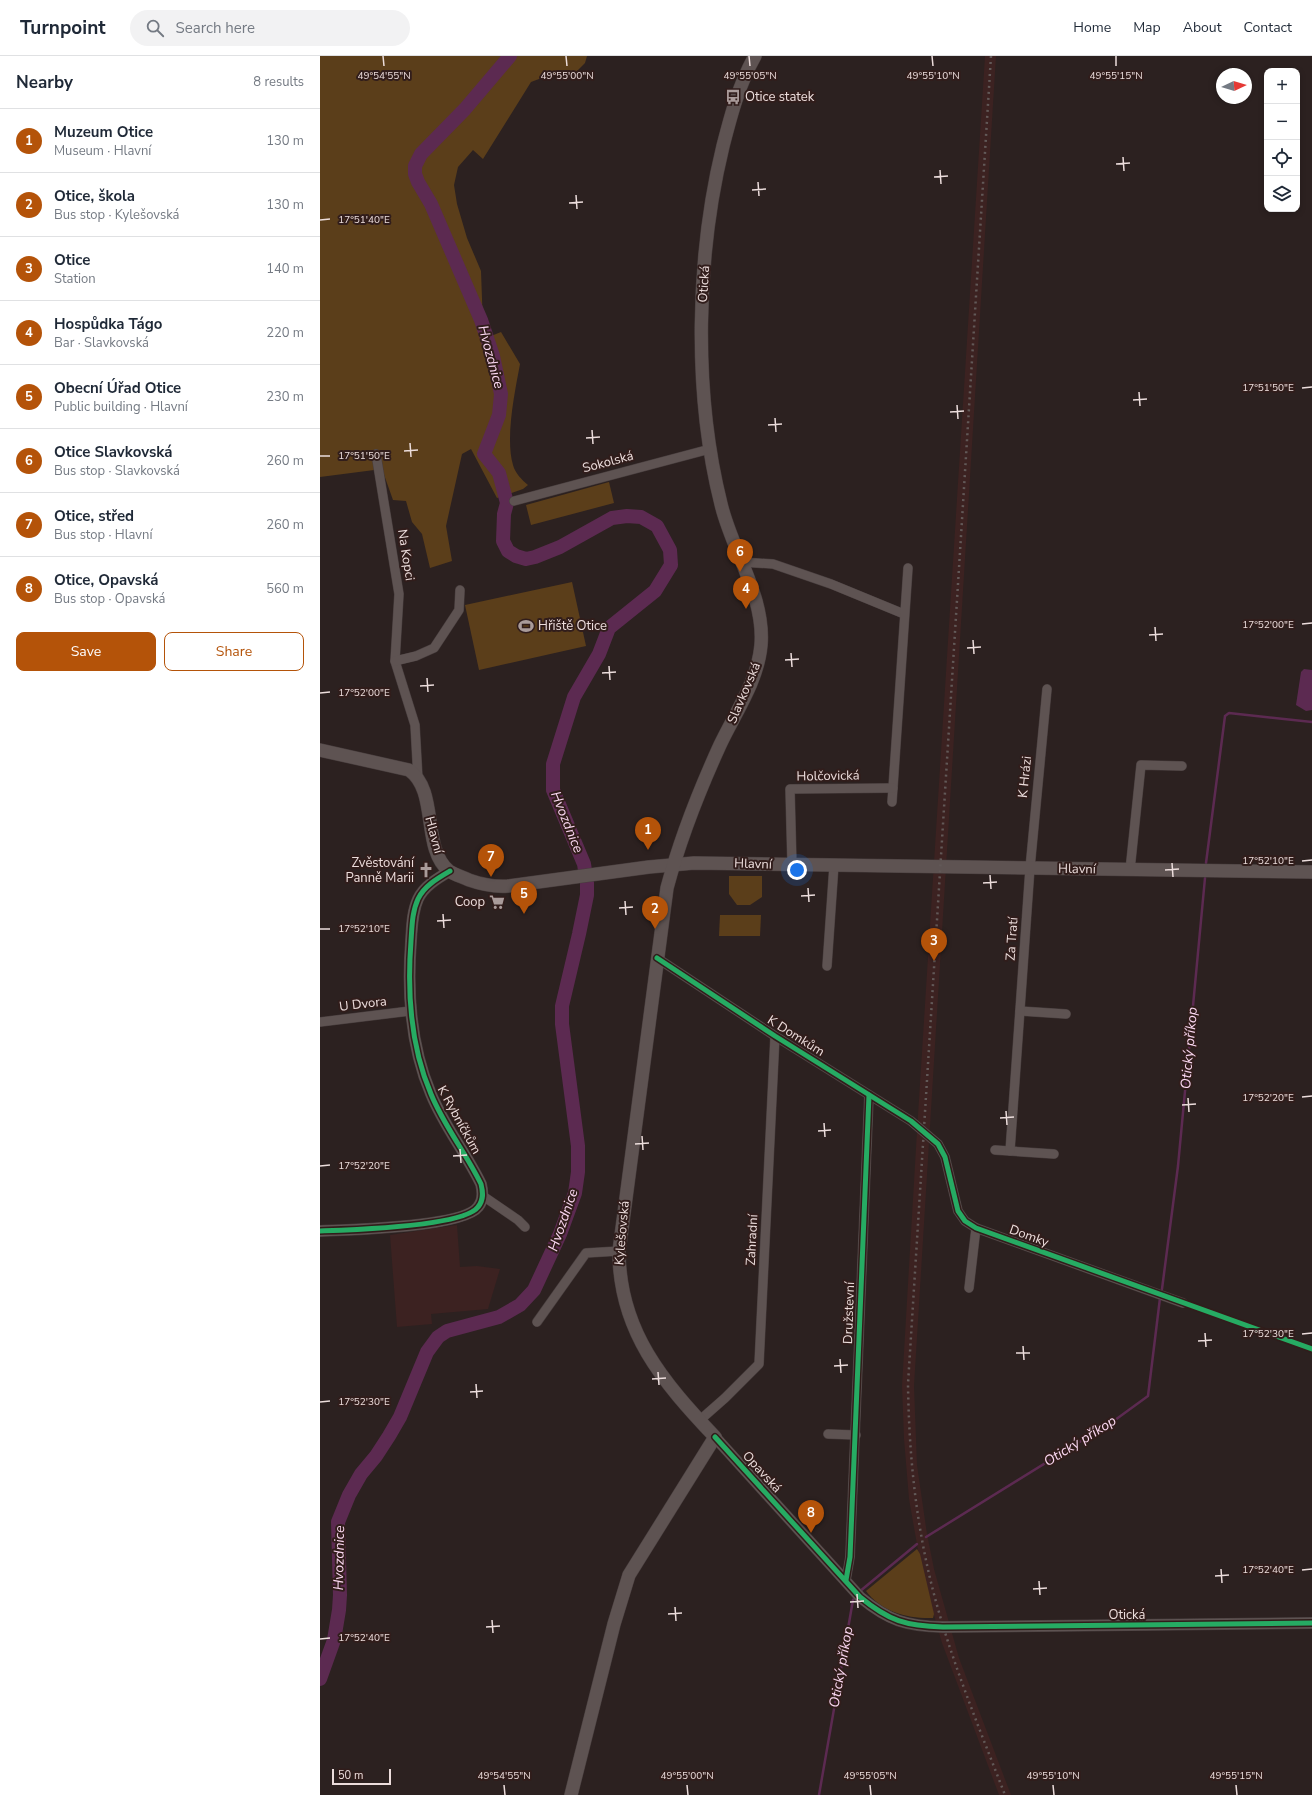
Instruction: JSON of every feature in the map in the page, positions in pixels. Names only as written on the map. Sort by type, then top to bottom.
[{"type":"main road","name":"Otická","points":[[724,518],[710,449],[704,378],[702,324],[704,275],[708,232],[718,168],[731,114],[744,79],[755,56]]},
{"type":"main road","name":"Slavkovská","points":[[673,864],[694,805],[720,746],[752,680],[758,663],[761,636],[759,613],[724,518]]},
{"type":"main road","points":[[320,750],[409,770],[418,779]]},
{"type":"main road","name":"Hlavní","points":[[418,779],[424,792],[435,846],[440,859],[450,871],[488,886],[508,886],[673,864],[721,863],[1312,872]]},
{"type":"main road","name":"Kylešovská","points":[[673,864],[667,888],[657,958],[618,1252],[619,1273],[622,1291],[640,1342],[660,1372],[715,1437]]},
{"type":"main road","points":[[571,1795],[614,1624],[629,1575],[715,1437]]},
{"type":"street","name":"Sokolská","points":[[514,501],[710,449]]},
{"type":"street","name":"Na Kopci","points":[[376,454],[399,594],[395,661],[415,725],[418,779]]},
{"type":"street","points":[[741,562],[773,564],[831,584],[904,614]]},
{"type":"street","points":[[892,802],[908,568]]},
{"type":"street","points":[[395,661],[416,656],[434,648],[459,610],[460,590]]},
{"type":"street","name":"K Hrázi","points":[[1030,868],[1047,689]]},
{"type":"street","points":[[1130,870],[1141,765],[1182,766]]},
{"type":"street","name":"Holčovická","points":[[792,865],[790,790],[893,788]]},
{"type":"street","points":[[827,966],[834,865]]},
{"type":"street","name":"Za Tratí","points":[[1010,1151],[1030,868]]},
{"type":"street","name":"K Rybníčkům","points":[[450,871],[436,880],[425,890],[415,908],[409,961],[410,1012],[416,1048],[422,1071],[431,1094],[450,1131],[474,1170],[481,1184],[483,1196]]},
{"type":"street","name":"K Domkům","points":[[657,958],[775,1036],[911,1121],[923,1132]]},
{"type":"street","points":[[1020,1011],[1066,1014]]},
{"type":"street","name":"U Dvora","points":[[320,1022],[410,1012]]},
{"type":"street","name":"Zahradní","points":[[700,1420],[725,1398],[759,1364],[775,1036]]},
{"type":"street","name":"Družstevní","points":[[846,1580],[850,1557],[856,1435],[869,1095]]},
{"type":"street","name":"Domky","points":[[923,1132],[938,1144],[945,1157],[958,1211],[965,1221],[976,1228],[1183,1303]]},
{"type":"street","points":[[995,1150],[1054,1154]]},
{"type":"street","points":[[320,1231],[385,1229],[453,1218],[478,1208],[483,1196],[518,1220],[525,1227]]},
{"type":"street","points":[[969,1288],[976,1228]]},
{"type":"street","points":[[537,1322],[586,1253],[618,1252]]},
{"type":"street","points":[[828,1434],[856,1435]]},
{"type":"street","name":"Opavská","points":[[715,1437],[857,1593],[883,1615],[900,1622],[921,1626],[943,1627]]},
{"type":"street","name":"Otická","points":[[943,1627],[1312,1623]]},
{"type":"shaded area","points":[[320,56],[587,56],[585,63],[572,76],[547,76],[531,82],[483,159],[473,150],[458,167],[454,185],[457,204],[467,238],[481,271],[483,326],[486,338],[501,332],[520,364],[510,428],[510,442],[515,471],[528,485],[523,489],[497,498],[471,449],[462,454],[446,526],[452,561],[430,568],[422,534],[412,522],[406,501],[393,500],[382,469],[320,477]]},
{"type":"shaded area","points":[[985,56],[996,56],[914,1386],[917,1465],[927,1534],[934,1569],[959,1658],[1011,1795],[999,1795],[942,1643],[927,1591],[909,1499],[904,1439],[902,1386]]},
{"type":"shaded area","points":[[609,482],[614,503],[531,525],[526,505]]},
{"type":"shaded area","name":"Hřiště Otice","points":[[572,582],[586,646],[479,670],[465,605]]},
{"type":"shaded area","points":[[1304,669],[1312,670],[1312,710],[1306,711],[1296,705],[1301,672]]},
{"type":"shaded area","points":[[729,876],[762,876],[762,897],[750,905],[737,905],[729,894]]},
{"type":"shaded area","points":[[720,915],[761,915],[760,936],[719,936]]},
{"type":"shaded area","points":[[457,1225],[460,1267],[477,1266],[500,1269],[488,1309],[431,1314],[432,1324],[397,1327],[390,1235]]},
{"type":"shaded area","points":[[917,1549],[920,1554],[934,1614],[933,1618],[915,1617],[896,1613],[879,1604],[866,1591]]},
{"type":"waterway","name":"Hvozdnice","points":[[320,1679],[334,1640],[339,1610],[338,1522],[349,1495],[361,1474],[376,1456],[400,1417],[427,1352],[438,1337],[447,1331],[499,1317],[520,1305],[534,1290],[560,1234],[575,1193],[578,1172],[578,1146],[562,1024],[562,1006],[587,895],[587,883],[584,864],[553,790],[553,764],[574,697],[599,654],[609,628],[655,591],[671,565],[670,550],[657,526],[641,517],[627,516],[612,518],[560,547],[526,559],[516,556],[508,551],[503,541],[504,514],[507,503],[499,473],[484,454],[499,415],[501,394],[493,356],[481,320],[431,204],[418,182],[415,174],[415,166],[421,154],[465,109],[510,56]]},
{"type":"waterway","name":"Otický příkop","points":[[1206,863],[1225,716],[1229,713],[1312,722]]},
{"type":"waterway","name":"Otický příkop","points":[[1162,1289],[1178,1166],[1205,878]]},
{"type":"waterway","name":"Otický příkop","points":[[926,1537],[1115,1420],[1148,1396],[1160,1298]]},
{"type":"waterway","name":"Otický příkop","points":[[859,1592],[917,1544]]},
{"type":"waterway","name":"Otický příkop","points":[[819,1795],[853,1600],[856,1596]]},
{"type":"railway","points":[[991,56],[908,1384],[912,1465],[918,1518],[928,1571],[942,1623],[958,1673],[1005,1795]]},
{"type":"cycle path","points":[[320,1231],[378,1228],[429,1223],[468,1214],[478,1207],[481,1202],[483,1193],[481,1184],[436,1106],[424,1075],[414,1038],[410,999],[409,980],[412,925],[418,899],[428,886],[450,871]]},
{"type":"cycle path","points":[[657,958],[775,1036],[911,1121],[938,1144],[945,1157],[958,1211],[965,1221],[976,1228],[1312,1349]]},
{"type":"cycle path","points":[[846,1580],[850,1557],[869,1095]]},
{"type":"cycle path","points":[[715,1437],[860,1597],[880,1612],[898,1621],[918,1625],[943,1627],[1312,1623]]},
{"type":"place","name":"Otice statek","points":[[733,97]]},
{"type":"place","name":"Otice Slavkovská","points":[[740,572]]},
{"type":"place","name":"Hospůdka Tágo","points":[[746,609]]},
{"type":"place","name":"Hřiště Otice","points":[[526,626]]},
{"type":"place","name":"Muzeum Otice","points":[[648,850]]},
{"type":"place","name":"Zvěstování Panně Marii","points":[[426,870]]},
{"type":"place","name":"Otice, střed","points":[[491,877]]},
{"type":"place","name":"Coop","points":[[497,902]]},
{"type":"place","name":"Obecní Úřad Otice","points":[[524,914]]},
{"type":"place","name":"Otice, škola","points":[[655,929]]},
{"type":"place","name":"Otice","points":[[934,961]]},
{"type":"place","name":"Otice, Opavská","points":[[811,1533]]}]
